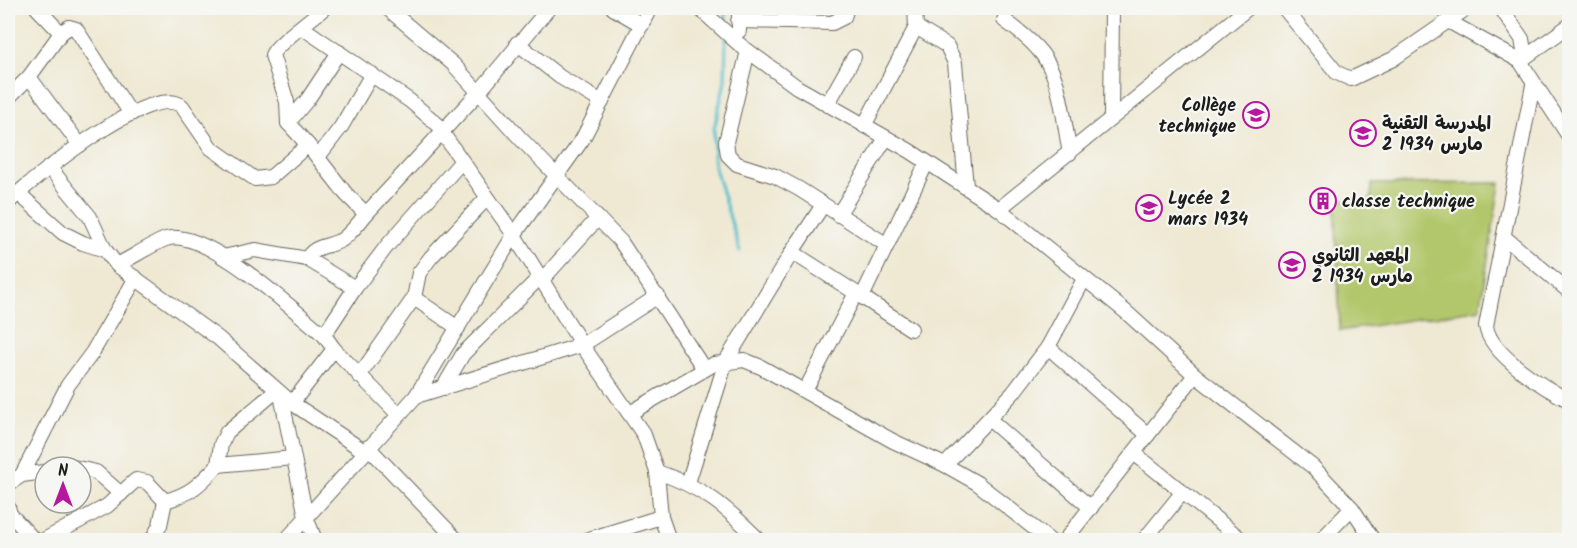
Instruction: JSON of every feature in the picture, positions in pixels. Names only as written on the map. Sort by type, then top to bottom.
[{"type":"street","points":[[324,8],[303,28],[276,47],[272,55],[287,102],[288,123],[366,214]]},
{"type":"street","points":[[387,8],[453,64],[555,176],[621,242],[704,369]]},
{"type":"street","points":[[307,259],[311,252],[326,244],[342,240],[478,92],[549,8]]},
{"type":"street","points":[[613,8],[642,25]]},
{"type":"street","points":[[286,540],[416,396],[513,235],[582,141],[650,8]]},
{"type":"street","points":[[814,8],[814,23]]},
{"type":"street","points":[[847,8],[840,21],[814,23],[739,14],[740,44],[726,142],[728,155],[737,164],[775,176],[799,189],[887,245]]},
{"type":"street","points":[[864,126],[916,27],[915,8]]},
{"type":"street","points":[[1111,118],[1112,8]]},
{"type":"street","points":[[999,209],[1248,8]]},
{"type":"street","points":[[1284,8],[1337,73],[1346,79],[1362,76],[1393,59],[1467,8]]},
{"type":"street","points":[[1501,8],[1522,39],[1522,59],[1533,85],[1569,138]]},
{"type":"street","points":[[41,12],[60,32]]},
{"type":"street","points":[[705,12],[740,44],[827,105],[927,162],[999,209],[1195,375],[1313,467],[1352,508],[1373,540]]},
{"type":"street","points":[[1004,20],[1037,47],[1045,58],[1056,85],[1070,153]]},
{"type":"street","points":[[1448,21],[1522,59]]},
{"type":"street","points":[[1522,59],[1569,25]]},
{"type":"street","points":[[8,98],[29,77],[60,32],[69,27],[76,29],[131,114]]},
{"type":"street","points":[[916,27],[947,46],[955,63],[966,186]]},
{"type":"street","points":[[303,28],[431,116],[442,130],[513,235],[582,345],[644,435],[657,472],[661,517],[669,540]]},
{"type":"street","points":[[518,43],[560,77],[602,102]]},
{"type":"street","points":[[288,123],[308,99],[339,52]]},
{"type":"street","points":[[827,105],[854,57]]},
{"type":"street","points":[[318,158],[341,127],[372,74]]},
{"type":"street","points":[[29,77],[80,146]]},
{"type":"street","points":[[1533,85],[1487,333],[1532,380],[1569,401]]},
{"type":"street","points":[[8,204],[49,167],[80,146],[131,114],[161,102],[176,101],[211,148],[255,179],[266,179],[277,173],[308,146]]},
{"type":"street","points":[[838,215],[886,138]]},
{"type":"street","points":[[324,335],[355,288],[387,246],[462,161]]},
{"type":"street","points":[[804,391],[887,245],[927,162]]},
{"type":"street","points":[[49,167],[90,217],[105,250],[117,265],[218,338],[283,396],[366,449],[457,540]]},
{"type":"street","points":[[18,193],[73,239],[105,250]]},
{"type":"street","points":[[359,376],[414,298],[419,273],[431,257],[487,198]]},
{"type":"street","points":[[688,483],[726,361],[792,252],[823,206]]},
{"type":"street","points":[[443,388],[463,354],[540,280],[598,218]]},
{"type":"street","points":[[1504,237],[1569,292]]},
{"type":"street","points":[[117,265],[167,239],[188,238],[224,257],[324,335],[359,376],[398,414]]},
{"type":"street","points":[[224,257],[255,250],[307,259],[355,288]]},
{"type":"street","points":[[792,252],[911,329]]},
{"type":"street","points":[[22,475],[68,385],[93,353],[136,278]]},
{"type":"street","points":[[945,465],[990,420],[1048,347],[1084,279]]},
{"type":"street","points":[[416,396],[582,345],[658,296]]},
{"type":"street","points":[[414,298],[458,328]]},
{"type":"street","points":[[1048,347],[1148,435]]},
{"type":"street","points":[[165,501],[184,496],[196,488],[218,465],[221,444],[227,432],[283,396],[334,349]]},
{"type":"street","points":[[630,413],[704,369],[726,361],[744,360],[761,367],[893,441],[977,483],[1049,540]]},
{"type":"street","points":[[1065,540],[1195,375]]},
{"type":"street","points":[[283,396],[306,517],[315,540]]},
{"type":"street","points":[[990,420],[1091,508]]},
{"type":"street","points":[[1134,453],[1242,540]]},
{"type":"street","points":[[218,465],[293,458]]},
{"type":"street","points":[[93,471],[121,494]]},
{"type":"street","points":[[657,472],[688,483],[719,502],[759,540]]},
{"type":"street","points":[[8,484],[22,475],[33,474]]},
{"type":"street","points":[[44,540],[91,516],[140,479],[147,482],[165,501]]},
{"type":"street","points":[[1144,540],[1182,493]]},
{"type":"street","points":[[152,540],[160,525],[165,501]]},
{"type":"street","points":[[1321,540],[1352,508]]},
{"type":"street","points":[[8,513],[34,540]]},
{"type":"street","points":[[586,540],[661,517]]},
{"type":"green space","points":[[1500,183],[1480,309],[1340,331],[1335,200],[1371,200],[1372,184]]},
{"type":"waterway","points":[[725,8],[726,26]]},
{"type":"waterway","points":[[726,39],[725,81],[714,129],[714,165],[740,251]]},
{"type":"place","name":"Collège technique","points":[[1256,115]]},
{"type":"place","name":"المدرسة التقنية 2 مارس 1934","points":[[1363,133]]},
{"type":"place","name":"classe technique","points":[[1323,201]]},
{"type":"place","name":"Lycée 2 mars 1934","points":[[1149,208]]},
{"type":"place","name":"المعهد الثانوي 2 مارس 1934","points":[[1292,265]]}]
